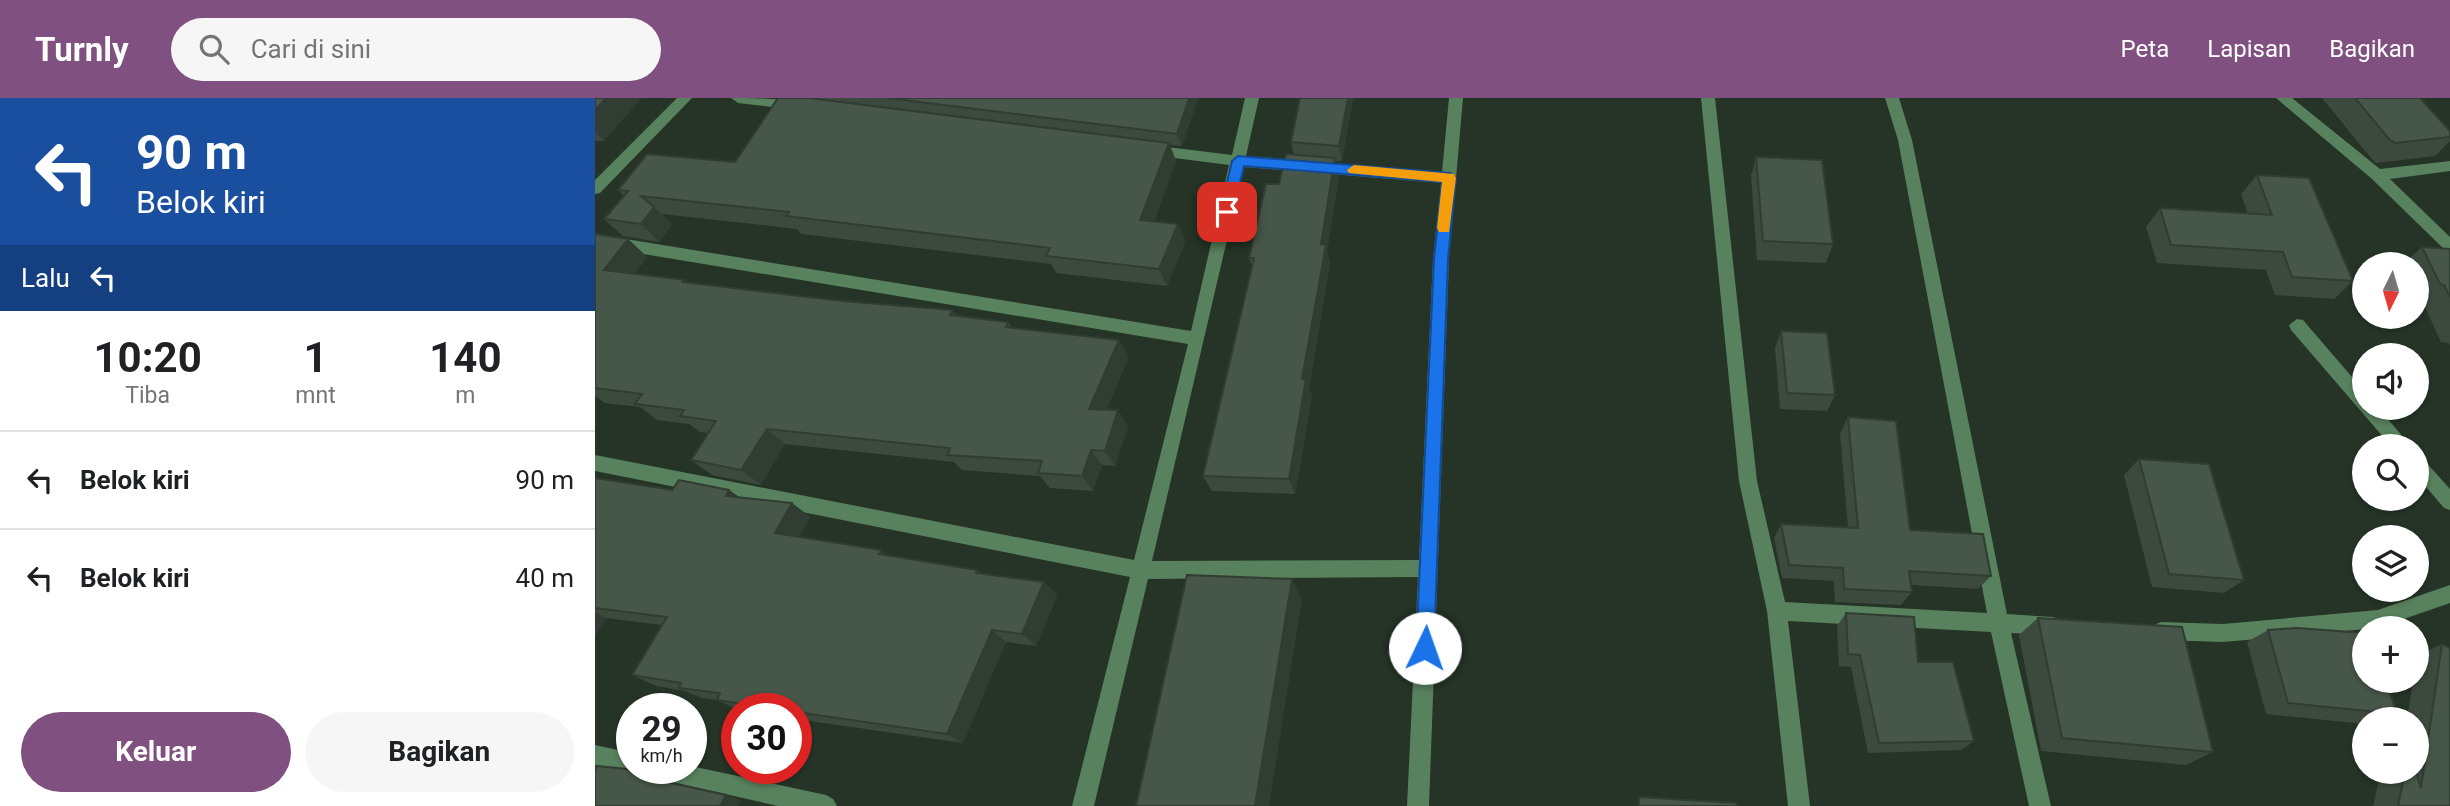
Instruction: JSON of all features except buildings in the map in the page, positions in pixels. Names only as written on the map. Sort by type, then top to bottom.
[{"type":"street","points":[[595,189],[685,98]]},
{"type":"street","points":[[738,98],[805,106]]},
{"type":"street","points":[[1083,806],[1197,339],[1252,98]]},
{"type":"street","points":[[1418,806],[1441,259],[1456,98]]},
{"type":"street","points":[[1708,98],[1748,481],[1777,611],[1799,806]]},
{"type":"street","points":[[1892,98],[1905,140],[1999,624],[2040,806]]},
{"type":"street","points":[[2283,98],[2377,175],[2450,246]]},
{"type":"street","points":[[1130,147],[1238,161],[1450,178]]},
{"type":"street","points":[[2377,175],[2450,166]]},
{"type":"street","points":[[595,240],[1197,339]]},
{"type":"street","points":[[2297,326],[2352,389]]},
{"type":"street","points":[[2379,420],[2391,434]]},
{"type":"street","points":[[595,463],[1139,570],[1429,569]]},
{"type":"street","points":[[2429,478],[2450,502]]},
{"type":"street","points":[[2139,630],[2223,633],[2378,619],[2450,594]]},
{"type":"street","points":[[1777,611],[2069,627]]},
{"type":"street","points":[[595,755],[616,760]]},
{"type":"street","points":[[707,780],[827,806]]},
{"type":"slow traffic","points":[[1354,170],[1450,178],[1444,228]]},
{"type":"route","points":[[1227,212],[1238,161],[1450,178],[1441,259],[1425,648]]}]
